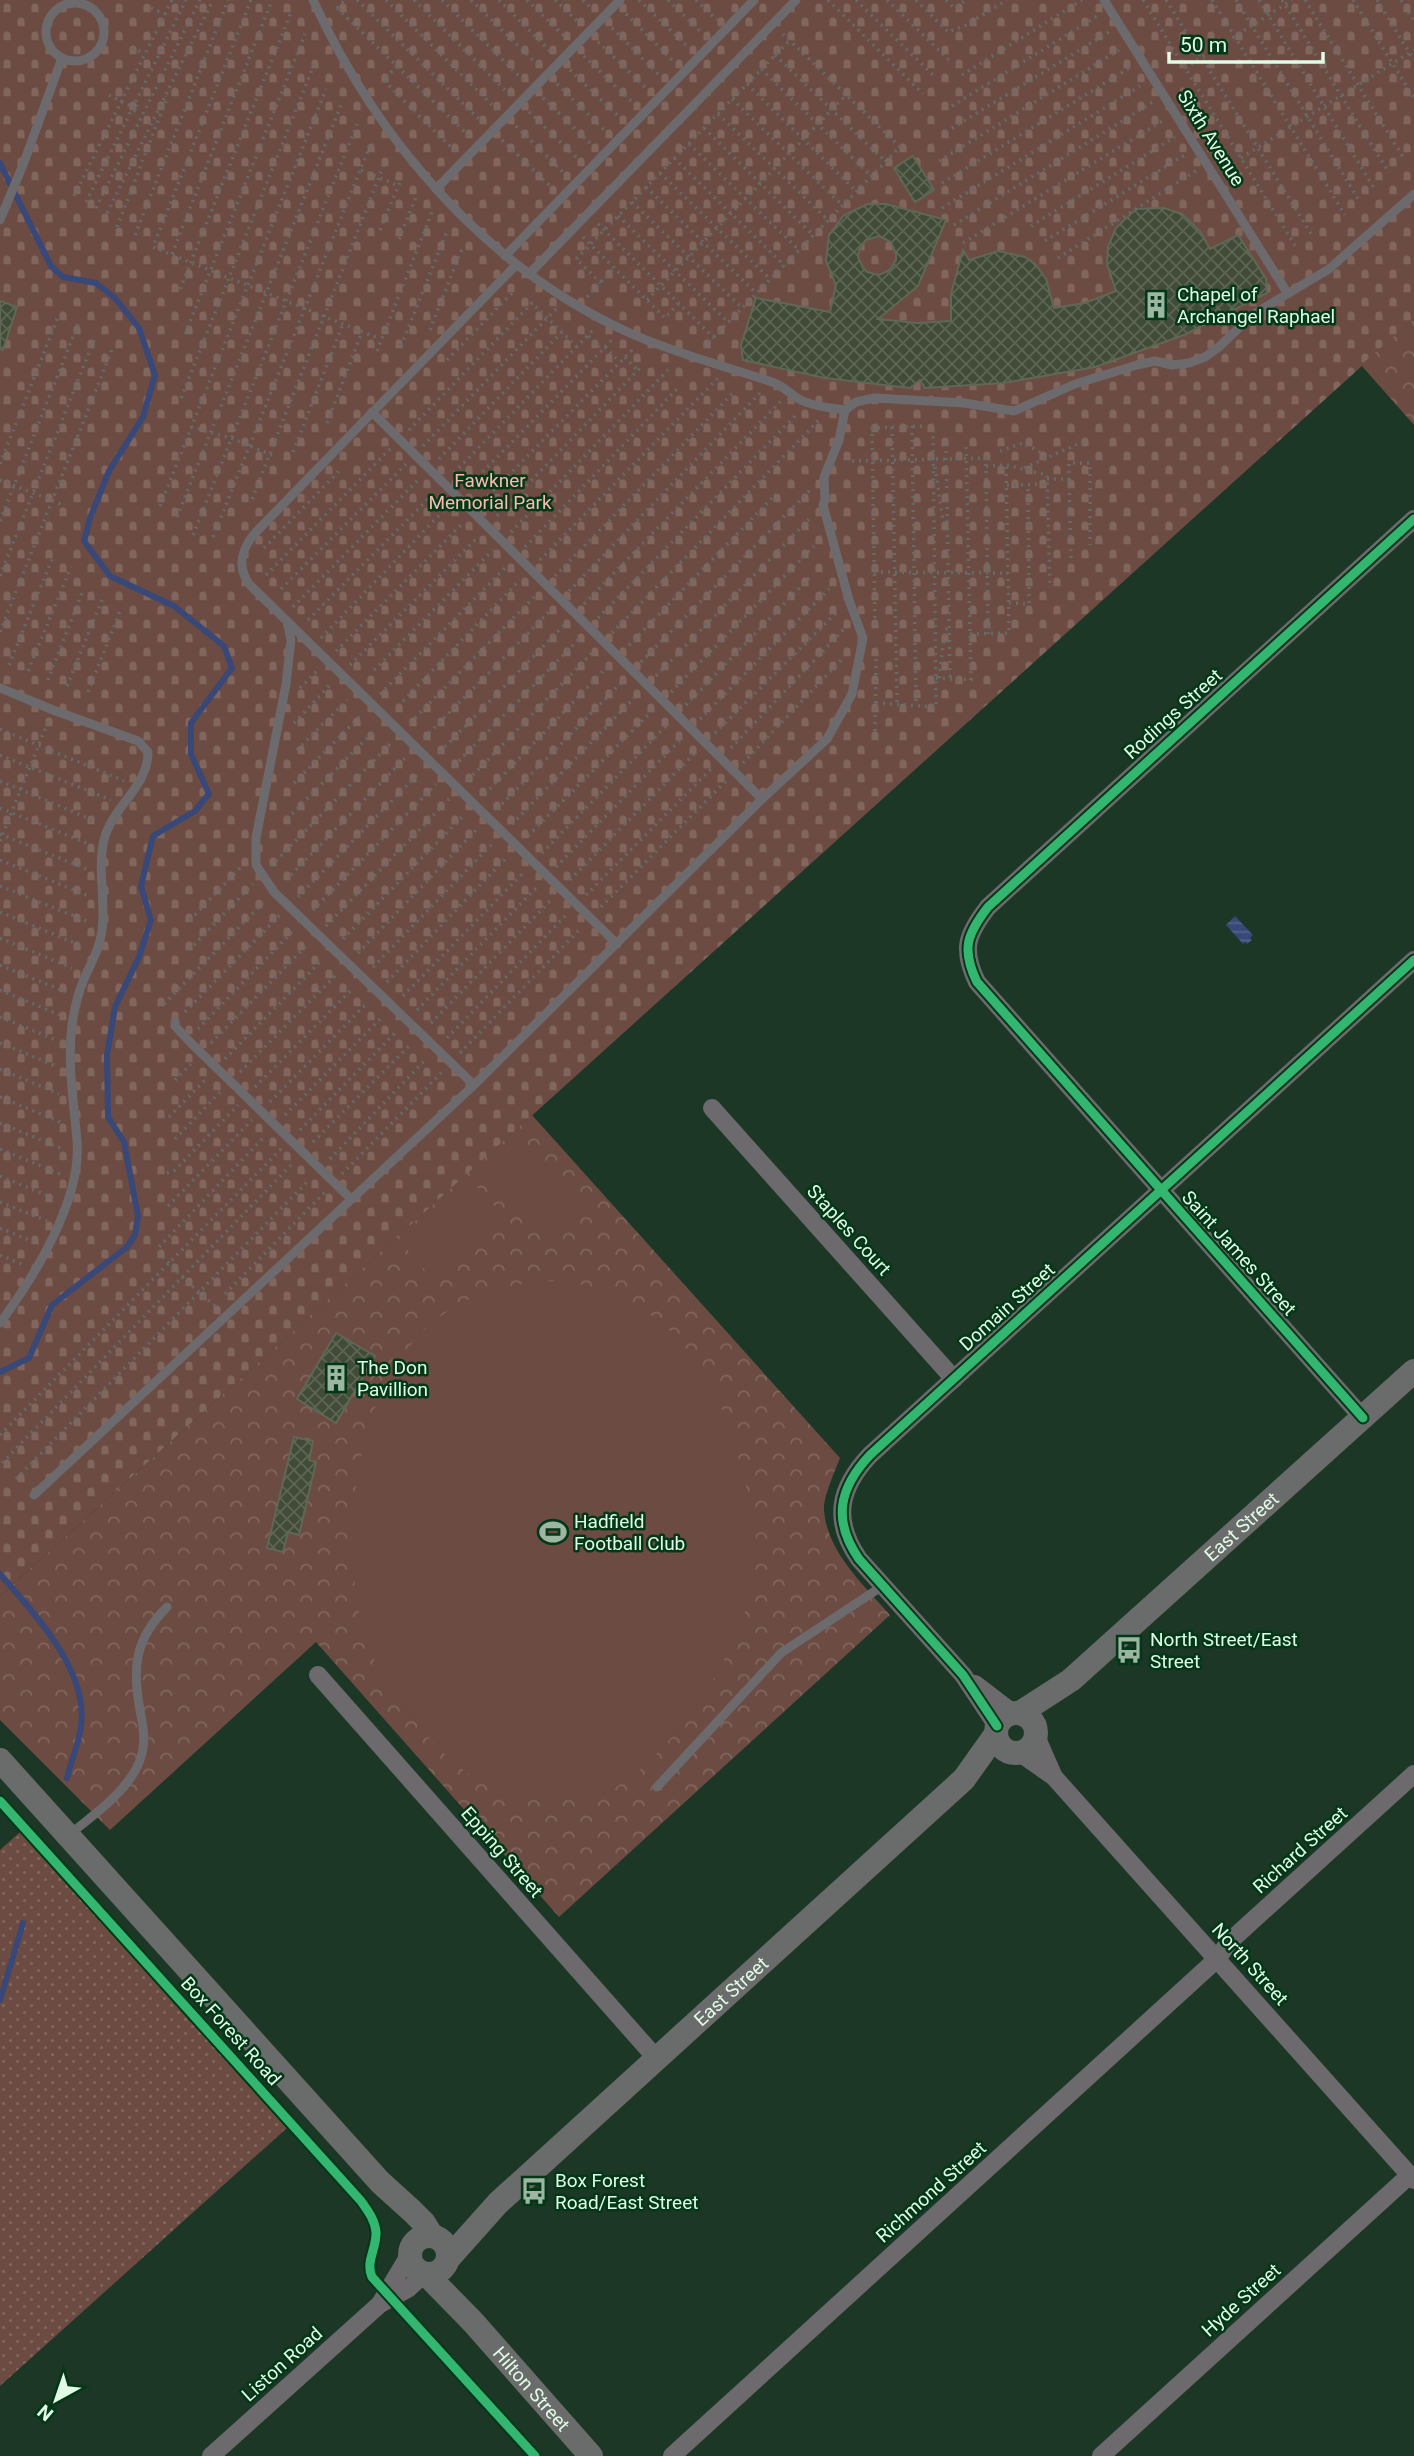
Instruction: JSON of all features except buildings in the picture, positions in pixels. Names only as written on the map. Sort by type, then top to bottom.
[{"type":"street","name":"Rodings Street","points":[[967,944],[975,924],[988,907],[1414,519]]},
{"type":"street","name":"Saint James Street","points":[[967,944],[968,959],[977,982],[1363,1418]]},
{"type":"street","name":"Domain Street","points":[[1016,1732],[859,1559],[845,1534],[842,1519],[845,1492],[856,1469],[1414,960]]},
{"type":"street","name":"Staples Court","points":[[712,1108],[954,1379]]},
{"type":"street","name":"East Street","points":[[429,2256],[498,2203],[1414,1371]]},
{"type":"street","name":"Epping Street","points":[[318,1675],[656,2058]]},
{"type":"street","name":"North Street","points":[[1016,1732],[1412,2178]]},
{"type":"street","name":"Box Forest Road","points":[[0,1760],[380,2182]]},
{"type":"street","name":"Richard Street","points":[[1217,1959],[1229,1942],[1414,1774]]},
{"type":"street","name":"Richmond Street","points":[[673,2456],[1217,1959]]},
{"type":"street","name":"Hyde Street","points":[[1101,2456],[1412,2178]]},
{"type":"street","name":"Hilton Street","points":[[380,2182],[473,2322],[591,2456]]},
{"type":"street","name":"Liston Road","points":[[211,2456],[380,2304],[409,2288],[429,2256]]},
{"type":"lane","points":[[313,0],[356,82],[390,133],[436,189],[516,265],[579,305],[643,338],[692,358],[771,382],[802,400],[845,410]]},
{"type":"lane","points":[[505,256],[754,0]]},
{"type":"lane","points":[[528,274],[796,0]]},
{"type":"lane","points":[[85,2],[99,16],[104,34],[102,43],[97,51],[81,61],[62,58],[49,44],[47,26],[51,17],[66,5],[85,2]]},
{"type":"lane","points":[[436,189],[618,2]]},
{"type":"lane","name":"Sixth Avenue","points":[[1107,4],[1288,294]]},
{"type":"lane","points":[[1,217],[62,58]]},
{"type":"lane","points":[[34,1495],[474,1085],[762,799],[818,748],[837,723],[852,694],[863,638],[849,600],[823,505],[824,477],[839,440],[845,410],[856,402],[874,398],[964,403],[1014,411],[1075,384],[1137,365],[1155,361],[1172,365],[1189,363],[1205,357],[1252,315],[1329,269],[1414,194]]},
{"type":"lane","points":[[516,265],[256,532],[244,548],[241,563],[246,579],[288,623],[617,944]]},
{"type":"lane","points":[[372,412],[762,799]]},
{"type":"lane","points":[[288,623],[291,649],[256,838],[257,865],[261,876],[274,892],[474,1085]]},
{"type":"lane","points":[[0,688],[138,741],[148,752],[148,762],[138,786],[109,826],[103,841],[102,928],[97,952],[86,974],[73,1020],[72,1073],[77,1155],[74,1180],[58,1226],[36,1270],[0,1323]]},
{"type":"lane","points":[[176,1022],[174,1026],[351,1199]]},
{"type":"lane","points":[[657,1787],[780,1653],[884,1585]]},
{"type":"lane","points":[[68,1836],[113,1797],[129,1781],[138,1766],[145,1734],[137,1691],[139,1647],[147,1631],[167,1607]]},
{"type":"path","points":[[74,196],[172,0]]},
{"type":"path","points":[[86,202],[135,108],[186,0]]},
{"type":"path","points":[[96,208],[200,0]]},
{"type":"path","points":[[107,213],[213,0]]},
{"type":"path","points":[[135,235],[228,0]]},
{"type":"path","points":[[251,0],[153,247],[380,339]]},
{"type":"path","points":[[172,254],[272,0]]},
{"type":"path","points":[[357,0],[553,190],[725,15]]},
{"type":"path","points":[[386,0],[566,176]]},
{"type":"path","points":[[414,0],[580,162]]},
{"type":"path","points":[[442,0],[594,148]]},
{"type":"path","points":[[471,0],[608,134]]},
{"type":"path","points":[[499,0],[622,120]]},
{"type":"path","points":[[527,0],[635,106]]},
{"type":"path","points":[[555,0],[649,92]]},
{"type":"path","points":[[639,0],[691,50]]},
{"type":"path","points":[[668,0],[705,35]]},
{"type":"path","points":[[696,0],[718,22]]},
{"type":"path","points":[[828,0],[923,94]]},
{"type":"path","points":[[856,0],[935,77]]},
{"type":"path","points":[[887,0],[950,60]]},
{"type":"path","points":[[916,0],[948,32],[966,25],[1007,0]]},
{"type":"path","points":[[946,0],[954,8],[966,0]]},
{"type":"path","points":[[962,75],[1082,0]]},
{"type":"path","points":[[1143,0],[1296,247]]},
{"type":"path","points":[[1166,0],[1313,237]]},
{"type":"path","points":[[1212,0],[1345,215]]},
{"type":"path","points":[[1236,0],[1360,202]]},
{"type":"path","points":[[1259,0],[1374,188]]},
{"type":"path","points":[[1185,68],[1252,26],[1283,2],[1292,0]]},
{"type":"path","points":[[1305,0],[1403,157]]},
{"type":"path","points":[[1353,0],[1414,98]]},
{"type":"path","points":[[1377,0],[1412,51],[1414,60]]},
{"type":"path","points":[[1401,0],[1414,21]]},
{"type":"path","points":[[618,2],[677,64]]},
{"type":"path","points":[[1283,2],[1388,173]]},
{"type":"path","points":[[952,106],[1107,4]]},
{"type":"path","points":[[151,8],[164,14]]},
{"type":"path","points":[[337,9],[478,146]]},
{"type":"path","points":[[180,289],[292,10]]},
{"type":"path","points":[[602,18],[663,78]]},
{"type":"path","points":[[692,358],[900,147],[772,24]]},
{"type":"path","points":[[946,132],[1120,25]]},
{"type":"path","points":[[185,334],[305,34]]},
{"type":"path","points":[[601,283],[576,259],[790,40]]},
{"type":"path","points":[[939,161],[1131,43]]},
{"type":"path","points":[[132,48],[145,54]]},
{"type":"path","points":[[1241,158],[1412,51]]},
{"type":"path","points":[[775,55],[886,162]]},
{"type":"path","points":[[942,183],[1142,60]]},
{"type":"path","points":[[181,398],[315,62]]},
{"type":"path","points":[[397,66],[383,80],[464,160]]},
{"type":"path","points":[[761,69],[872,177]]},
{"type":"path","points":[[942,208],[1153,78]]},
{"type":"path","points":[[747,84],[857,192]]},
{"type":"path","points":[[160,506],[326,89]]},
{"type":"path","points":[[109,95],[135,108],[142,116]]},
{"type":"path","points":[[647,300],[846,95]]},
{"type":"path","points":[[954,225],[1164,95]]},
{"type":"path","points":[[117,227],[166,96]]},
{"type":"path","points":[[732,99],[843,206]]},
{"type":"path","points":[[177,517],[341,105]]},
{"type":"path","points":[[135,108],[146,108]]},
{"type":"path","points":[[963,243],[1175,113]]},
{"type":"path","points":[[718,114],[829,221]]},
{"type":"path","points":[[192,535],[356,124]]},
{"type":"path","points":[[704,128],[814,236]]},
{"type":"path","points":[[1031,226],[1185,130]]},
{"type":"path","points":[[213,537],[371,143]]},
{"type":"path","points":[[689,144],[800,251]]},
{"type":"path","points":[[1045,242],[1196,147]]},
{"type":"path","points":[[674,158],[785,265]]},
{"type":"path","points":[[252,499],[385,162]]},
{"type":"path","points":[[1058,258],[1207,164]]},
{"type":"path","points":[[360,170],[399,184],[380,230]]},
{"type":"path","points":[[660,173],[771,280]]},
{"type":"path","points":[[646,187],[757,294]]},
{"type":"path","points":[[399,239],[415,197]]},
{"type":"path","points":[[632,202],[743,309]]},
{"type":"path","points":[[377,351],[432,212]]},
{"type":"path","points":[[587,213],[714,338]]},
{"type":"path","points":[[618,216],[729,323]]},
{"type":"path","points":[[573,228],[665,318],[679,303]]},
{"type":"path","points":[[401,346],[447,231]]},
{"type":"path","points":[[430,330],[463,246]]},
{"type":"path","points":[[579,305],[614,268]]},
{"type":"path","points":[[266,575],[533,303],[577,347]]},
{"type":"path","points":[[0,464],[58,317]]},
{"type":"path","points":[[308,620],[604,319]]},
{"type":"path","points":[[0,521],[78,324]]},
{"type":"path","points":[[293,452],[343,324]]},
{"type":"path","points":[[327,423],[362,332]]},
{"type":"path","points":[[588,336],[620,362]]},
{"type":"path","points":[[472,512],[643,338]]},
{"type":"path","points":[[0,576],[94,340]]},
{"type":"path","points":[[0,632],[113,347]]},
{"type":"path","points":[[625,357],[639,371]]},
{"type":"path","points":[[403,701],[727,369]]},
{"type":"path","points":[[374,670],[668,370]]},
{"type":"path","points":[[291,875],[771,382]]},
{"type":"path","points":[[294,783],[677,389]]},
{"type":"path","points":[[176,1022],[790,392]]},
{"type":"path","points":[[189,950],[732,394]]},
{"type":"path","points":[[593,623],[797,414]]},
{"type":"path","points":[[175,1080],[821,419]]},
{"type":"path","points":[[912,426],[916,706]]},
{"type":"path","points":[[875,629],[872,428],[925,426]]},
{"type":"path","points":[[191,427],[231,438],[271,455]]},
{"type":"path","points":[[892,427],[897,705]]},
{"type":"path","points":[[933,432],[938,678]]},
{"type":"path","points":[[1023,469],[1087,440]]},
{"type":"path","points":[[1000,451],[1023,443],[1049,457]]},
{"type":"path","points":[[946,444],[950,678]]},
{"type":"path","points":[[938,678],[971,680],[966,444]]},
{"type":"path","points":[[852,461],[986,458],[988,634]]},
{"type":"path","points":[[1071,559],[1069,464],[1090,463],[1090,545]]},
{"type":"path","points":[[933,465],[936,469],[943,520],[947,522]]},
{"type":"path","points":[[986,466],[1006,465],[1047,475],[1050,588]]},
{"type":"path","points":[[970,634],[1009,634],[1006,465]]},
{"type":"path","points":[[1007,485],[1069,479]]},
{"type":"path","points":[[0,480],[61,504]]},
{"type":"path","points":[[1009,603],[1029,604],[1028,485]]},
{"type":"path","points":[[282,706],[463,523]]},
{"type":"path","points":[[168,1206],[517,846],[814,546]]},
{"type":"path","points":[[9,664],[52,559]]},
{"type":"path","points":[[28,671],[71,567]]},
{"type":"path","points":[[874,572],[1008,573]]},
{"type":"path","points":[[226,1316],[183,1278],[159,1253],[158,1248],[811,576]]},
{"type":"path","points":[[48,680],[83,590]]},
{"type":"path","points":[[67,686],[104,595]]},
{"type":"path","points":[[88,692],[120,611]]},
{"type":"path","points":[[876,703],[936,707],[945,630],[949,627]]},
{"type":"path","points":[[223,1296],[863,638]]},
{"type":"path","points":[[875,732],[876,653]]},
{"type":"path","points":[[275,742],[341,675]]},
{"type":"path","points":[[297,750],[352,695]]},
{"type":"path","points":[[0,841],[53,710]]},
{"type":"path","points":[[0,729],[138,786]]},
{"type":"path","points":[[287,819],[375,730]]},
{"type":"path","points":[[0,755],[124,805]]},
{"type":"path","points":[[0,781],[109,826]]},
{"type":"path","points":[[0,808],[103,850]]},
{"type":"path","points":[[1,834],[102,875]]},
{"type":"path","points":[[190,920],[256,851]]},
{"type":"path","points":[[0,860],[103,901]]},
{"type":"path","points":[[0,886],[102,928]]},
{"type":"path","points":[[164,1004],[274,892]]},
{"type":"path","points":[[0,912],[97,952]]},
{"type":"path","points":[[188,1040],[304,920]]},
{"type":"path","points":[[0,938],[86,974]]},
{"type":"path","points":[[0,965],[79,997]]},
{"type":"path","points":[[0,990],[73,1020]]},
{"type":"path","points":[[0,1017],[72,1046]]},
{"type":"path","points":[[0,1043],[72,1073]]},
{"type":"path","points":[[0,1069],[74,1100]]},
{"type":"path","points":[[0,1097],[75,1128]]},
{"type":"path","points":[[0,1123],[77,1155]]},
{"type":"path","points":[[0,1149],[74,1180]]},
{"type":"path","points":[[0,1176],[66,1203]]},
{"type":"path","points":[[0,1202],[58,1226]]},
{"type":"path","points":[[0,1228],[47,1248]]},
{"type":"path","points":[[0,1255],[36,1270]]},
{"type":"green space","name":"Fawkner Memorial Park","points":[[0,0],[1414,0],[1414,319],[0,1596]]},
{"type":"green space","points":[[1414,319],[1414,425],[1361,365]]},
{"type":"green space","points":[[532,1115],[840,1458],[825,1499],[827,1525],[839,1554],[848,1567],[890,1615],[559,1917],[316,1642],[110,1830],[0,1720],[0,1596]]},
{"type":"green space","points":[[524,1141],[587,1210],[553,1242],[489,1172]]},
{"type":"green space","points":[[476,1186],[507,1220],[437,1283],[406,1248]]},
{"type":"green space","name":"Hadfield Football Club","points":[[555,1281],[591,1287],[623,1298],[650,1314],[673,1334],[693,1358],[710,1384],[734,1443],[752,1517],[756,1561],[749,1601],[728,1652],[713,1681],[672,1737],[639,1770],[606,1792],[580,1799],[540,1800],[497,1789],[459,1766],[426,1735],[392,1690],[375,1662],[363,1630],[354,1579],[353,1527],[362,1455],[371,1419],[385,1385],[403,1355],[427,1328],[456,1306],[490,1291]]},
{"type":"green space","points":[[20,1832],[287,2128],[0,2386],[0,1850]]},
{"type":"water","points":[[1235,916],[1253,935],[1247,944],[1243,944],[1226,925]]},
{"type":"waterway","points":[[0,163],[51,266],[63,277],[96,283],[115,298],[139,328],[155,375],[143,417],[109,471],[84,541],[110,576],[174,606],[224,646],[232,668],[191,723],[191,754],[209,794],[195,811],[153,836],[141,886],[151,920],[139,957],[115,1007],[107,1055],[108,1117],[124,1142],[138,1216],[135,1235],[127,1247],[52,1305],[29,1358],[0,1372]]},
{"type":"waterway","points":[[0,1574],[43,1625],[68,1664],[76,1685],[81,1705],[81,1726],[67,1778]]},
{"type":"waterway","points":[[0,2000],[23,1923]]},
{"type":"cycle path","points":[[1363,1418],[977,982],[968,951],[975,925],[988,907],[1414,519]]},
{"type":"cycle path","points":[[997,1726],[963,1675],[859,1559],[850,1545],[842,1518],[851,1480],[870,1455],[1414,960]]},
{"type":"cycle path","points":[[0,1801],[361,2201],[373,2220],[376,2232],[370,2260],[372,2277],[535,2456]]},
{"type":"place","name":"Chapel of Archangel Raphael","points":[[1156,305]]},
{"type":"place","name":"The Don Pavillion","points":[[336,1378]]},
{"type":"place","name":"Hadfield Football Club","points":[[553,1532]]},
{"type":"place","name":"North Street/East Street","points":[[1129,1650]]},
{"type":"place","name":"Box Forest Road/East Street","points":[[534,2191]]}]
